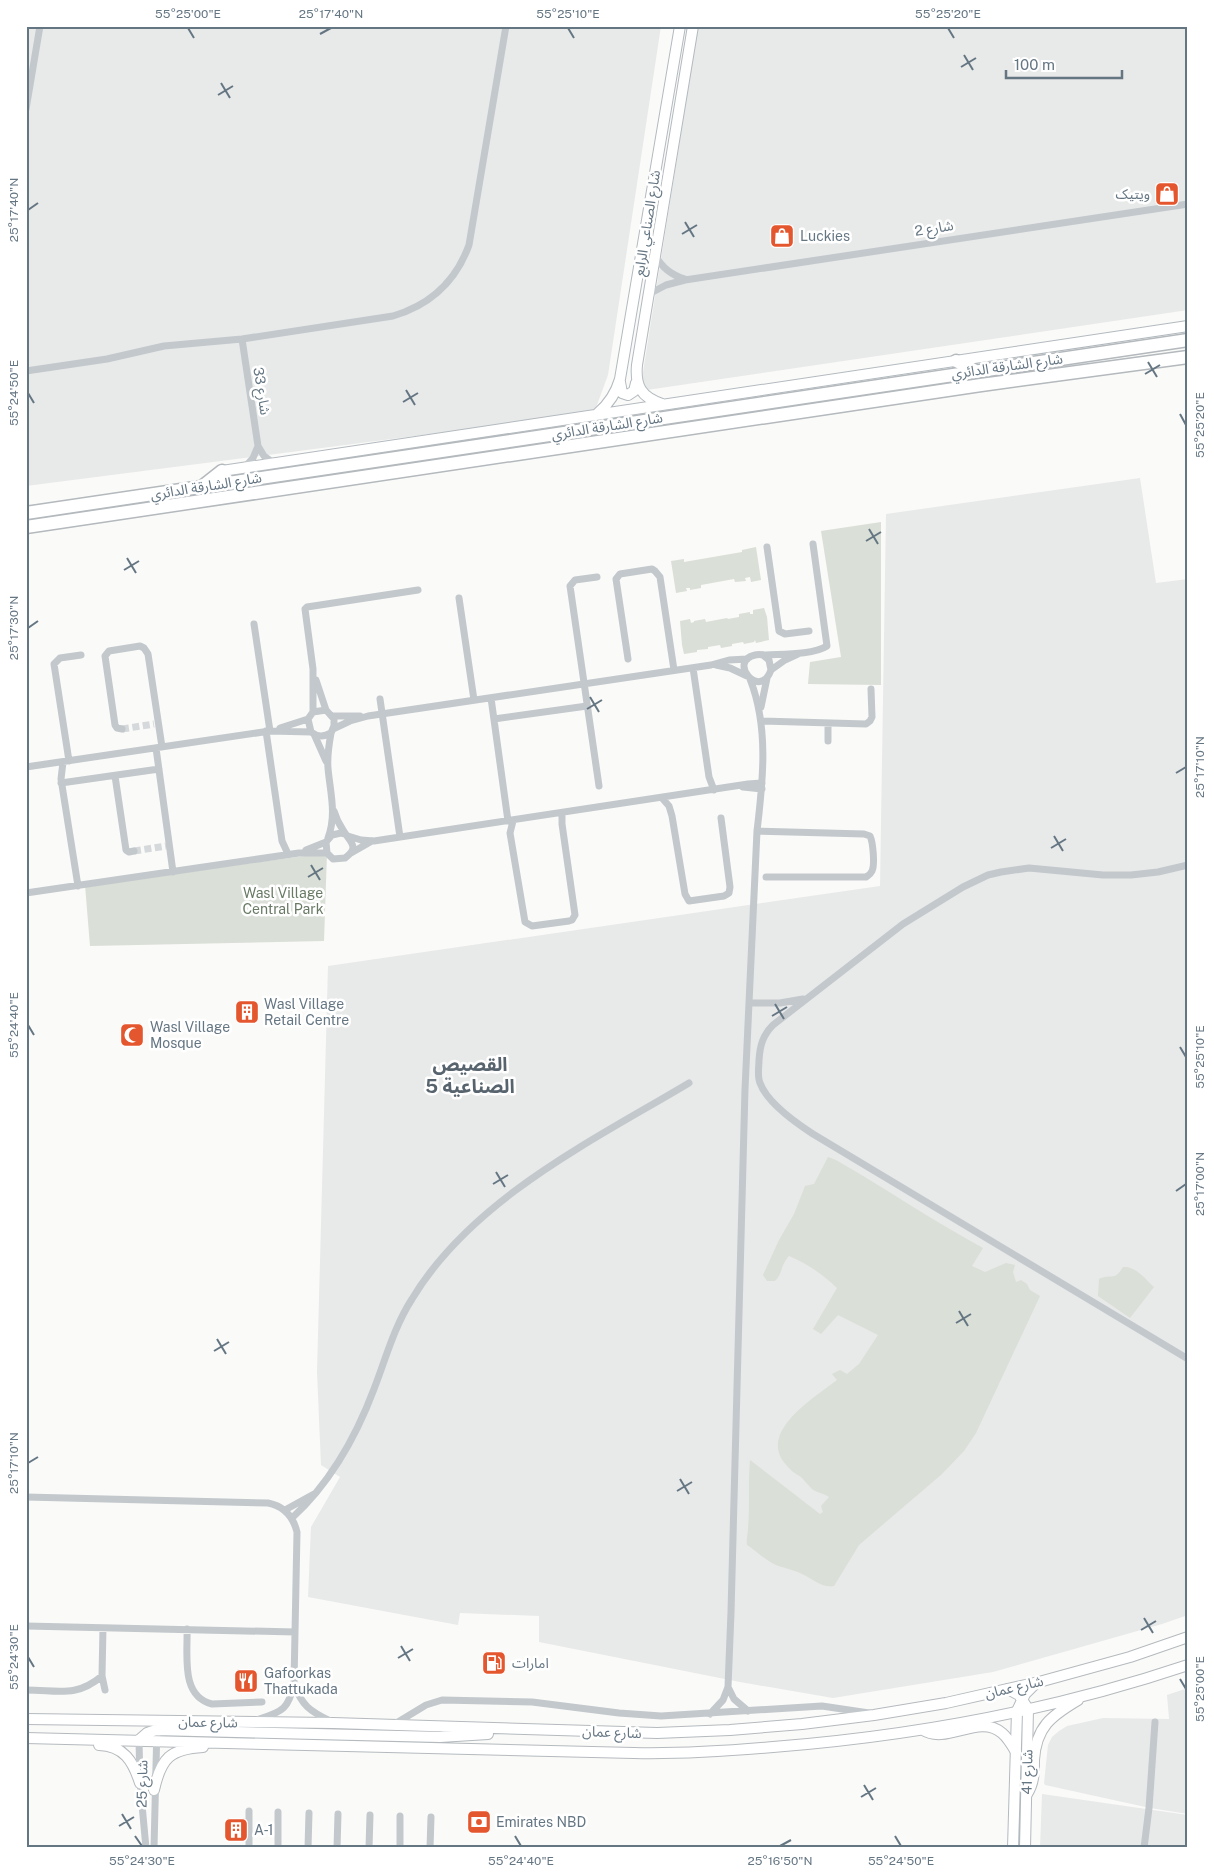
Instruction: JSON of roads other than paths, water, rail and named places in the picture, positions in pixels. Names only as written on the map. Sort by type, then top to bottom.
[{"type":"highway","points":[[1170,342],[1188,335]]},
{"type":"highway","name":"شارع الشارقة الدائري","points":[[26,513],[976,370],[1188,340]]},
{"type":"highway","name":"شارع الشارقة الدائري","points":[[26,527],[981,385],[1188,357]]},
{"type":"highway","points":[[956,361],[976,370]]},
{"type":"highway","points":[[201,487],[222,471]]},
{"type":"main road","name":"شارع الصناعي الرابع","points":[[598,413],[615,395],[620,379],[680,26]]},
{"type":"main road","name":"شارع الصناعي الرابع","points":[[636,383],[637,365],[655,254],[694,26]]},
{"type":"main road","points":[[222,471],[598,413],[663,405],[1188,326]]},
{"type":"main road","points":[[620,379],[620,390],[625,395],[632,394],[636,383]]},
{"type":"main road","points":[[636,383],[645,394],[663,405]]},
{"type":"main road","name":"شارع عمان","points":[[156,1730],[247,1723],[333,1723],[657,1734],[802,1724],[946,1703],[1036,1683],[1130,1657],[1188,1637]]},
{"type":"main road","name":"شارع عمان","points":[[26,1719],[156,1730],[245,1742],[681,1753],[834,1742],[922,1730],[1028,1709],[1086,1695],[1188,1665]]},
{"type":"main road","name":"شارع 41","points":[[1013,1848],[1017,1711],[1022,1698],[1036,1683]]},
{"type":"main road","name":"شارع 41","points":[[1008,1689],[1022,1698],[1028,1709],[1025,1848]]},
{"type":"main road","points":[[1027,1794],[1033,1782],[1035,1747],[1042,1729],[1056,1714],[1086,1695]]},
{"type":"main road","points":[[922,1730],[937,1734],[975,1727],[990,1727],[1002,1732],[1016,1752]]},
{"type":"main road","points":[[26,1738],[139,1740],[147,1733],[156,1730],[440,1737],[519,1730]]},
{"type":"main road","points":[[59,1739],[74,1744],[109,1746],[121,1750],[133,1762],[140,1783]]},
{"type":"main road","points":[[154,1790],[161,1766],[175,1752],[186,1748],[226,1746],[245,1742]]},
{"type":"street","points":[[26,109],[40,26]]},
{"type":"street","points":[[26,371],[108,359],[164,346],[242,339],[398,314],[423,304],[448,283],[461,265],[472,235],[506,26]]},
{"type":"street","name":"شارع 2","points":[[649,294],[666,285],[685,280],[1188,204]]},
{"type":"street","points":[[655,254],[659,262],[670,273],[685,280]]},
{"type":"street","name":"شارع 33","points":[[242,339],[258,446]]},
{"type":"street","points":[[258,446],[264,456],[274,463]]},
{"type":"street","points":[[244,468],[253,458],[258,446]]},
{"type":"street","points":[[268,731],[312,733],[323,736],[350,721],[368,716],[693,668],[728,660],[747,659],[754,655],[801,653],[825,648],[828,644],[813,544]]},
{"type":"street","points":[[767,547],[779,631],[782,634],[809,631]]},
{"type":"street","points":[[628,659],[616,579],[620,574],[652,569],[660,577],[674,670]]},
{"type":"street","points":[[597,577],[575,580],[570,586],[599,786]]},
{"type":"street","points":[[328,769],[332,731],[335,722],[333,716],[326,710],[313,668],[304,611],[307,607],[418,590]]},
{"type":"street","points":[[460,598],[474,700]]},
{"type":"street","points":[[254,624],[282,841],[288,854]]},
{"type":"street","points":[[122,729],[117,728],[115,725],[105,660],[106,653],[112,650],[136,646],[144,648],[148,654],[159,747],[159,769],[173,872]]},
{"type":"street","points":[[760,713],[767,678],[771,670],[785,660],[801,653]]},
{"type":"street","points":[[78,886],[62,783],[66,761],[54,664],[60,658],[81,655]]},
{"type":"street","points":[[763,655],[769,660],[771,670]]},
{"type":"street","points":[[710,1714],[723,1700],[728,1687],[749,1002],[757,831],[762,786],[761,721],[744,668],[747,659]]},
{"type":"street","points":[[711,665],[730,668],[758,681],[767,678]]},
{"type":"street","points":[[26,767],[268,731],[308,718],[313,712],[313,668]]},
{"type":"street","points":[[693,668],[709,778],[714,790]]},
{"type":"street","points":[[761,721],[866,724],[872,717],[871,689]]},
{"type":"street","points":[[491,698],[525,922],[532,926],[569,921],[575,915],[562,813]]},
{"type":"street","points":[[380,699],[400,837]]},
{"type":"street","points":[[494,720],[587,706]]},
{"type":"street","points":[[313,712],[326,710]]},
{"type":"street","points":[[333,716],[368,716]]},
{"type":"street","points":[[308,718],[308,723],[322,751],[328,769],[334,811],[327,840],[328,853],[333,859],[341,860],[374,840]]},
{"type":"street","points":[[828,723],[828,742]]},
{"type":"street","points":[[62,783],[159,769]]},
{"type":"street","points":[[115,776],[126,850],[129,852],[134,851]]},
{"type":"street","points":[[299,853],[327,840],[336,833],[361,840],[374,840],[740,786],[762,786]]},
{"type":"street","points":[[662,798],[669,806],[672,816],[685,894],[690,901],[724,896],[730,890],[721,818]]},
{"type":"street","points":[[334,811],[353,846],[351,853]]},
{"type":"street","points":[[757,831],[864,834],[870,836],[872,842],[873,868],[866,877],[766,877]]},
{"type":"street","points":[[26,893],[288,854],[328,853]]},
{"type":"street","points":[[1188,865],[1158,872],[1131,875],[1103,875],[1029,868],[1008,870],[963,887],[903,924],[773,1025],[761,1043],[758,1074],[760,1084],[782,1110],[813,1134],[1188,1359]]},
{"type":"street","points":[[749,1002],[780,1003],[796,1001],[810,996]]},
{"type":"street","points":[[292,1518],[316,1493],[340,1459],[361,1420],[374,1390],[390,1343],[404,1312],[421,1284],[452,1247],[490,1210],[527,1183],[566,1157],[689,1083]]},
{"type":"street","points":[[285,1510],[316,1493]]},
{"type":"street","points":[[26,1497],[263,1503],[272,1504],[285,1510],[292,1518],[297,1536],[294,1684],[290,1700],[284,1709],[275,1715],[247,1723]]},
{"type":"street","points":[[26,1626],[295,1632]]},
{"type":"street","points":[[103,1628],[102,1676],[105,1690]]},
{"type":"street","points":[[187,1629],[188,1680],[196,1696],[212,1704],[262,1702]]},
{"type":"street","points":[[26,1690],[78,1691],[89,1686],[102,1676]]},
{"type":"street","points":[[294,1684],[306,1707],[333,1723]]},
{"type":"street","points":[[728,1687],[738,1704],[749,1711]]},
{"type":"street","points":[[392,1725],[426,1705],[442,1700],[532,1702],[640,1715],[710,1714],[822,1706],[874,1715]]},
{"type":"street","points":[[1144,1848],[1149,1808],[1155,1722]]},
{"type":"street","name":"شارع 25","points":[[154,1848],[156,1730]]},
{"type":"street","name":"شارع 25","points":[[139,1740],[140,1783],[146,1848]]},
{"type":"street","points":[[248,1848],[249,1811]]},
{"type":"street","points":[[278,1812],[278,1848]]},
{"type":"street","points":[[308,1848],[309,1813]]},
{"type":"street","points":[[337,1848],[338,1814]]},
{"type":"street","points":[[369,1848],[370,1815]]},
{"type":"street","points":[[400,1816],[400,1848]]},
{"type":"street","points":[[430,1817],[430,1848]]},
{"type":"tunnel","points":[[122,729],[154,724]]},
{"type":"tunnel","points":[[134,851],[166,846]]},
{"type":"place","name":"ویتیک","points":[[1167,194]]},
{"type":"place","name":"Luckies","points":[[782,236]]},
{"type":"place","name":"Wasl Village Retail Centre","points":[[247,1012]]},
{"type":"place","name":"Wasl Village Mosque","points":[[132,1035]]},
{"type":"place","name":"امارات","points":[[494,1663]]},
{"type":"place","name":"Gafoorkas Thattukada","points":[[246,1681]]},
{"type":"place","name":"Emirates NBD","points":[[479,1822]]},
{"type":"place","name":"A-1","points":[[236,1830]]},
{"type":"district","name":"القصيص الصناعية 5","points":[[470,1075]]},
{"type":"park label","name":"Wasl Village Central Park","points":[[283,902]]}]
